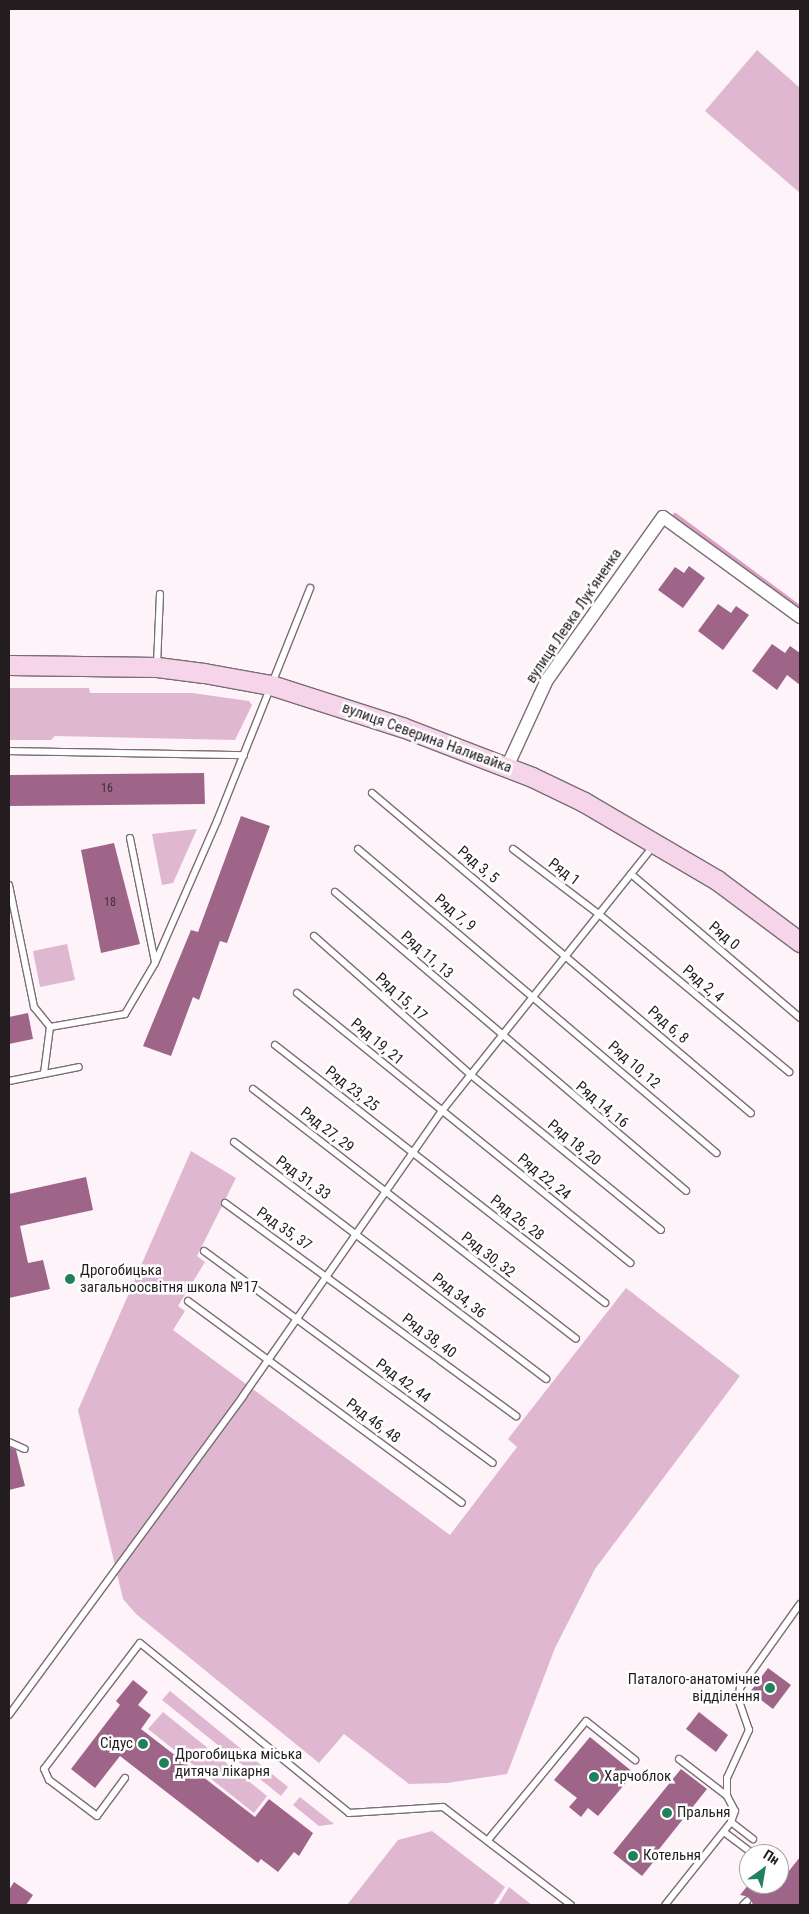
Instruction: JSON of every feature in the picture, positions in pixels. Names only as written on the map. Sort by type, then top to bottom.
[{"type":"street","name":"вулиця Левка Лукʼяненка","points":[[507,767],[547,680],[663,516],[800,617]]},
{"type":"street","name":"вулиця Северина Наливайка","points":[[9,665],[157,667],[271,684],[507,767],[584,802],[656,842],[717,880],[800,942]]},
{"type":"lane","points":[[50,1027],[125,1014],[155,963],[244,755],[310,588]]},
{"type":"lane","points":[[157,667],[160,594]]},
{"type":"lane","points":[[9,751],[244,755]]},
{"type":"lane","name":"Ряд 3, 5","points":[[372,793],[568,956]]},
{"type":"lane","points":[[130,838],[155,963]]},
{"type":"lane","points":[[9,1715],[269,1358],[441,1112],[568,956],[656,842]]},
{"type":"lane","name":"Ряд 7, 9","points":[[358,849],[535,997]]},
{"type":"lane","name":"Ряд 1","points":[[513,849],[600,915]]},
{"type":"lane","name":"Ряд 0","points":[[631,874],[800,1018]]},
{"type":"lane","points":[[9,885],[34,1007],[50,1027],[44,1073]]},
{"type":"lane","name":"Ряд 11, 13","points":[[335,892],[502,1037]]},
{"type":"lane","name":"Ряд 2, 4","points":[[600,915],[789,1072]]},
{"type":"lane","name":"Ряд 15, 17","points":[[314,936],[471,1075]]},
{"type":"lane","name":"Ряд 6, 8","points":[[568,956],[751,1113]]},
{"type":"lane","name":"Ряд 19, 21","points":[[297,992],[441,1112]]},
{"type":"lane","name":"Ряд 10, 12","points":[[535,997],[717,1153]]},
{"type":"lane","name":"Ряд 14, 16","points":[[502,1037],[686,1191]]},
{"type":"lane","name":"Ряд 23, 25","points":[[275,1045],[413,1152]]},
{"type":"lane","points":[[9,1081],[79,1067]]},
{"type":"lane","name":"Ряд 18, 20","points":[[471,1075],[661,1230]]},
{"type":"lane","name":"Ряд 27, 29","points":[[253,1089],[386,1191]]},
{"type":"lane","name":"Ряд 22, 24","points":[[441,1112],[631,1263]]},
{"type":"lane","name":"Ряд 31, 33","points":[[234,1142],[357,1233]]},
{"type":"lane","name":"Ряд 26, 28","points":[[413,1152],[605,1303]]},
{"type":"lane","name":"Ряд 30, 32","points":[[386,1191],[576,1338]]},
{"type":"lane","name":"Ряд 35, 37","points":[[225,1203],[327,1275]]},
{"type":"lane","name":"Ряд 34, 36","points":[[357,1233],[546,1379]]},
{"type":"lane","name":"Ряд 42, 44","points":[[204,1251],[494,1463]]},
{"type":"lane","name":"Ряд 38, 40","points":[[327,1275],[516,1416]]},
{"type":"lane","name":"Ряд 46, 48","points":[[188,1301],[269,1358],[462,1503]]},
{"type":"lane","points":[[9,1442],[25,1449]]},
{"type":"lane","points":[[727,1796],[727,1778],[749,1730],[740,1701],[740,1688],[800,1604]]},
{"type":"lane","points":[[125,1778],[96,1816],[49,1780],[44,1769],[140,1643],[349,1813],[443,1807],[570,1905]]},
{"type":"lane","points":[[488,1840],[586,1721],[635,1760]]},
{"type":"lane","points":[[664,1905],[724,1832],[736,1812],[727,1796],[679,1759]]},
{"type":"lane","points":[[731,1822],[753,1839]]},
{"type":"lane","points":[[724,1832],[740,1844]]},
{"type":"shaded area","points":[[757,50],[800,88],[800,193],[705,111]]},
{"type":"shaded area","points":[[9,688],[89,688],[90,693],[192,693],[249,701],[252,705],[235,740],[55,736],[51,740],[9,740]]},
{"type":"shaded area","points":[[197,829],[173,883],[162,885],[152,834]]},
{"type":"shaded area","points":[[67,944],[75,980],[40,987],[33,951]]},
{"type":"shaded area","points":[[191,1151],[236,1178],[197,1256],[205,1262],[178,1306],[185,1311],[173,1330],[450,1535],[517,1447],[508,1439],[626,1288],[740,1376],[595,1569],[555,1648],[507,1774],[447,1783],[409,1784],[344,1734],[319,1763],[136,1614],[123,1599],[78,1410]]},
{"type":"shaded area","points":[[170,1691],[288,1787],[281,1796],[162,1700]]},
{"type":"shaded area","points":[[163,1712],[267,1796],[254,1813],[148,1729]]},
{"type":"shaded area","points":[[300,1797],[334,1824],[319,1826],[293,1805]]},
{"type":"shaded area","points":[[432,1831],[505,1887],[493,1905],[347,1905],[398,1840]]},
{"type":"shaded area","points":[[509,1887],[532,1905],[498,1905]]},
{"type":"building","points":[[689,566],[705,578],[683,608],[658,590],[675,567],[684,573]]},
{"type":"building","points":[[718,604],[731,613],[736,606],[749,615],[723,650],[698,631]]},
{"type":"building","points":[[772,644],[785,653],[790,646],[800,653],[800,685],[787,675],[777,690],[752,671]]},
{"type":"building","points":[[204,773],[205,804],[10,806],[10,775]]},
{"type":"building","points":[[241,816],[270,826],[227,943],[220,941],[199,1000],[193,997],[171,1056],[143,1046],[191,930],[198,932]]},
{"type":"building","points":[[114,843],[140,944],[101,953],[81,850]]},
{"type":"building","points":[[28,1013],[33,1039],[9,1044],[9,1017]]},
{"type":"building","points":[[86,1177],[93,1210],[20,1226],[28,1263],[43,1260],[50,1289],[9,1298],[9,1194]]},
{"type":"building","points":[[9,1447],[16,1450],[25,1486],[9,1490]]},
{"type":"building","name":"Паталого-анатомічне відділення","points":[[768,1668],[791,1685],[773,1709],[750,1692]]},
{"type":"building","points":[[133,1680],[148,1692],[138,1705],[151,1715],[141,1729],[255,1817],[269,1799],[313,1833],[299,1856],[294,1852],[278,1872],[261,1859],[258,1863],[120,1756],[95,1788],[71,1769],[120,1705],[116,1701]]},
{"type":"building","points":[[699,1712],[728,1735],[716,1752],[686,1729]]},
{"type":"building","name":"Харчоблок","points":[[590,1737],[634,1773],[598,1816],[588,1808],[581,1817],[569,1807],[577,1798],[554,1780]]},
{"type":"building","name":"Пральня","points":[[681,1769],[707,1789],[652,1858],[655,1860],[642,1876],[613,1853]]},
{"type":"building","points":[[800,1857],[800,1905],[753,1905],[750,1897],[740,1895],[789,1894],[789,1871]]},
{"type":"building","points":[[14,1882],[33,1895],[26,1905],[9,1905],[9,1890]]},
{"type":"waterway","points":[[675,515],[800,608]]},
{"type":"place","name":"Дрогобицька загальноосвітня школа №17","points":[[70,1279]]},
{"type":"place","name":"Паталого-анатомічне відділення","points":[[770,1688]]},
{"type":"place","name":"Сідус","points":[[143,1744]]},
{"type":"place","name":"Дрогобицька міська дитяча лікарня","points":[[164,1763]]},
{"type":"place","name":"Харчоблок","points":[[594,1777]]},
{"type":"place","name":"Пральня","points":[[667,1813]]},
{"type":"place","name":"Котельня","points":[[633,1856]]}]
